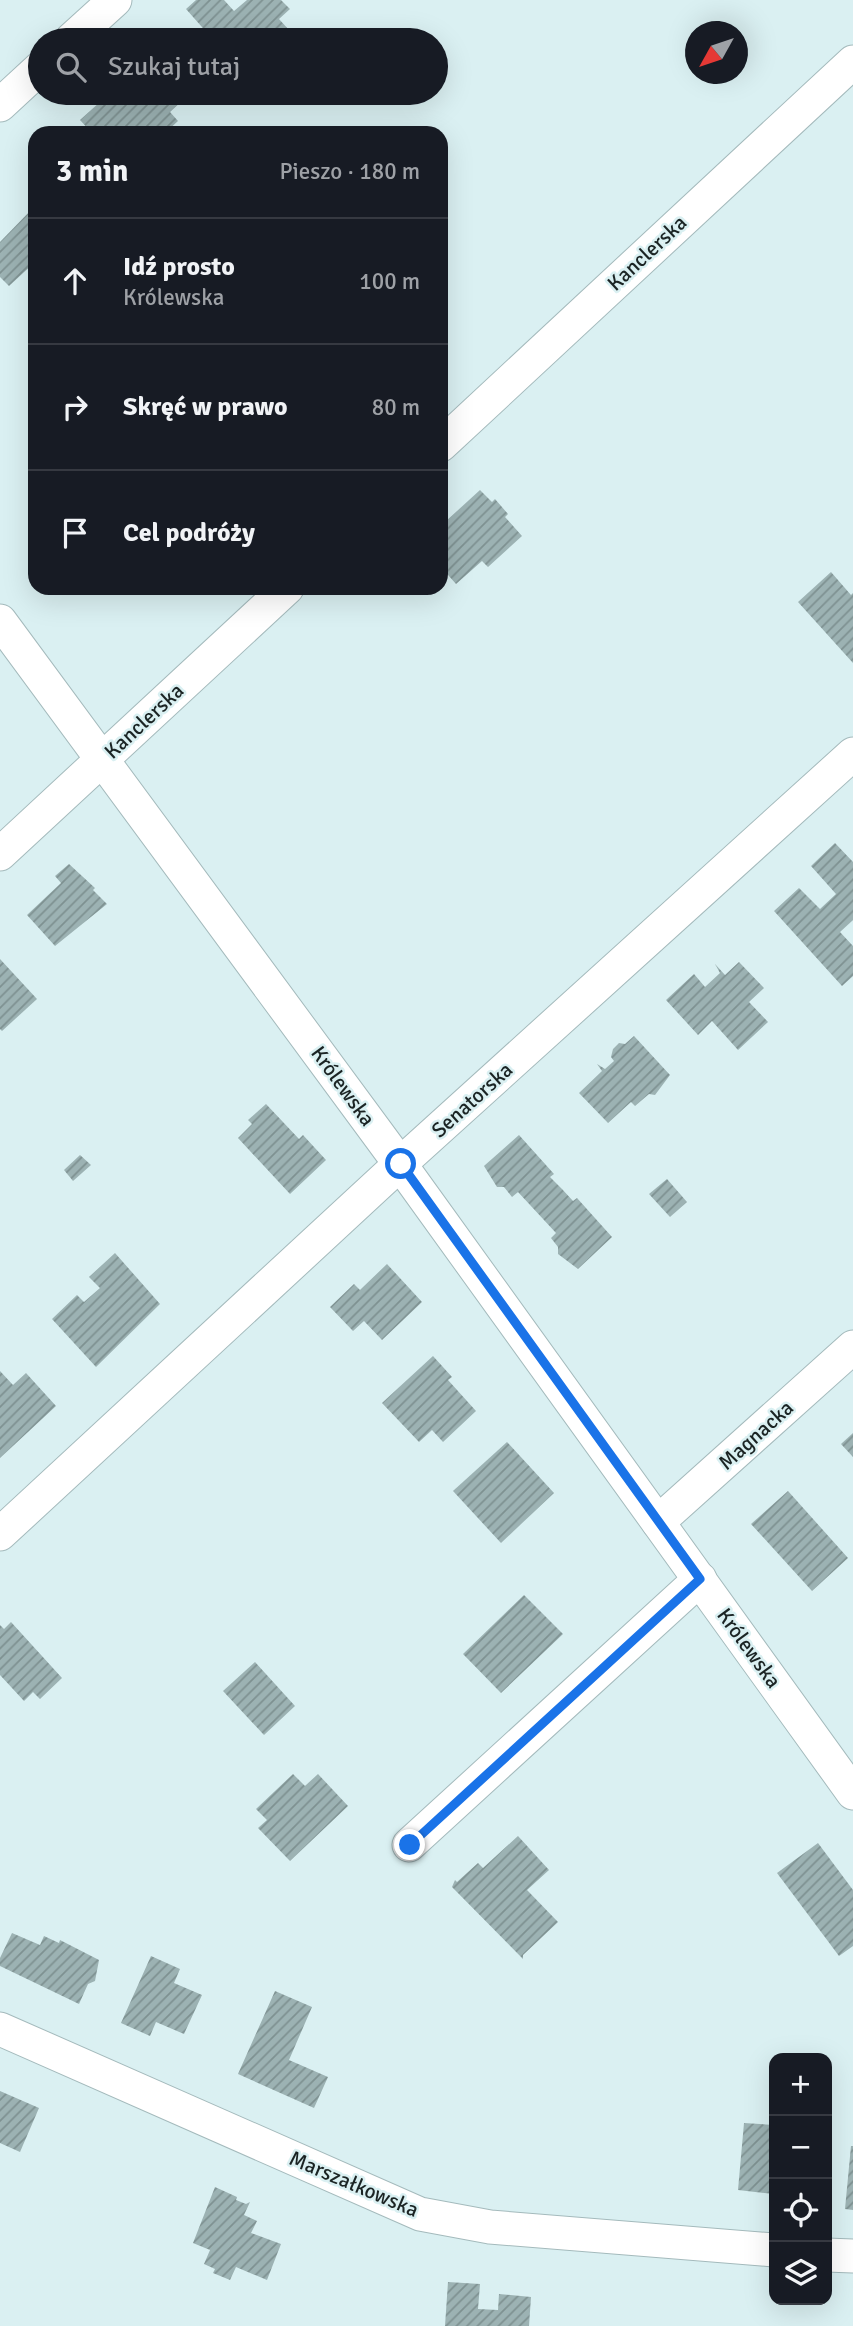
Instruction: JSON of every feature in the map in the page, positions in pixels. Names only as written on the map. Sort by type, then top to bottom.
[{"type":"street","points":[[84,28],[115,0]]},
{"type":"street","name":"Kanclerska","points":[[448,438],[853,62]]},
{"type":"street","points":[[0,105],[28,79]]},
{"type":"street","name":"Kanclerska","points":[[0,854],[279,595]]},
{"type":"street","name":"Królewska","points":[[0,621],[401,1164],[853,1793]]},
{"type":"street","name":"Senatorska","points":[[0,1534],[401,1164],[853,754]]},
{"type":"street","name":"Magnacka","points":[[658,1522],[853,1347]]},
{"type":"street","points":[[410,1845],[700,1579]]},
{"type":"street","name":"Marszałkowska","points":[[0,2029],[419,2214],[490,2227],[769,2250]]},
{"type":"street","points":[[832,2255],[853,2256]]},
{"type":"building","points":[[196,0],[224,0],[234,11],[247,0],[281,0],[290,9],[279,19],[287,28],[203,28],[186,9]]},
{"type":"building","points":[[97,105],[178,105],[170,112],[178,121],[173,126],[86,126],[80,120]]},
{"type":"building","points":[[28,213],[28,268],[9,286],[0,277],[0,242]]},
{"type":"building","points":[[480,490],[492,502],[495,499],[508,514],[505,517],[522,536],[488,567],[482,561],[456,584],[448,575],[448,519]]},
{"type":"building","points":[[831,572],[851,595],[853,593],[853,663],[798,602]]},
{"type":"building","points":[[835,843],[853,862],[853,920],[840,932],[853,946],[853,976],[842,986],[774,911],[799,888],[820,909],[836,894],[811,866]]},
{"type":"building","points":[[69,864],[95,888],[93,890],[107,904],[55,946],[27,915],[61,883],[55,876]]},
{"type":"building","points":[[0,959],[37,999],[2,1031],[0,1029]]},
{"type":"building","points":[[739,962],[764,988],[749,1002],[768,1022],[738,1050],[712,1021],[698,1035],[666,1000],[694,974],[705,987],[720,973],[715,964],[725,975]]},
{"type":"building","points":[[634,1036],[670,1075],[655,1095],[649,1094],[635,1106],[631,1102],[608,1123],[579,1093],[602,1071],[597,1064],[605,1069],[614,1061],[611,1057],[613,1049]]},
{"type":"building","points":[[266,1104],[299,1139],[303,1135],[326,1160],[290,1194],[238,1138],[252,1124],[248,1120]]},
{"type":"building","points":[[519,1135],[554,1174],[550,1177],[573,1201],[577,1198],[612,1237],[578,1269],[558,1254],[558,1247],[551,1238],[556,1233],[518,1192],[512,1197],[504,1187],[497,1187],[484,1166]]},
{"type":"building","points":[[80,1155],[91,1165],[73,1181],[64,1170]]},
{"type":"building","points":[[667,1179],[687,1202],[670,1217],[649,1194]]},
{"type":"building","points":[[115,1253],[160,1304],[96,1367],[52,1319],[77,1295],[84,1302],[100,1288],[89,1277]]},
{"type":"building","points":[[387,1264],[422,1302],[382,1340],[364,1321],[353,1331],[330,1307],[354,1284],[360,1290]]},
{"type":"building","points":[[433,1356],[452,1377],[448,1380],[476,1411],[443,1442],[432,1430],[419,1442],[382,1403]]},
{"type":"building","points":[[0,1371],[13,1385],[26,1373],[56,1406],[0,1458]]},
{"type":"building","points":[[853,1433],[853,1457],[841,1444]]},
{"type":"building","points":[[507,1442],[554,1493],[501,1543],[453,1491]]},
{"type":"building","points":[[788,1491],[848,1558],[812,1591],[751,1524]]},
{"type":"building","points":[[524,1595],[563,1634],[501,1693],[463,1654]]},
{"type":"building","points":[[11,1622],[62,1678],[40,1699],[33,1692],[24,1701],[0,1675],[0,1625],[4,1629]]},
{"type":"building","points":[[255,1662],[295,1706],[264,1735],[223,1691]]},
{"type":"building","points":[[293,1774],[305,1786],[318,1774],[348,1806],[290,1861],[258,1828],[267,1820],[256,1809]]},
{"type":"building","points":[[518,1836],[549,1870],[527,1890],[558,1922],[523,1955],[523,1959],[452,1887],[455,1880],[457,1882],[478,1863],[483,1868]]},
{"type":"building","points":[[818,1843],[853,1890],[853,1946],[839,1956],[777,1873]]},
{"type":"building","points":[[12,1933],[40,1945],[44,1936],[59,1943],[60,1940],[99,1960],[95,1981],[88,1984],[79,2004],[0,1966],[0,1958]]},
{"type":"building","points":[[151,1956],[180,1969],[174,1983],[202,1995],[184,2034],[156,2022],[150,2036],[121,2023]]},
{"type":"building","points":[[275,1991],[312,2007],[289,2060],[328,2077],[314,2108],[238,2074]]},
{"type":"building","points":[[0,2091],[39,2108],[20,2152],[0,2143]]},
{"type":"building","points":[[744,2123],[769,2125],[769,2193],[738,2190]]},
{"type":"building","points":[[853,2146],[853,2210],[845,2209]]},
{"type":"building","points":[[215,2187],[237,2197],[236,2200],[246,2204],[250,2202],[244,2215],[257,2221],[251,2233],[281,2244],[267,2280],[236,2267],[230,2280],[213,2273],[215,2269],[204,2264],[210,2250],[193,2243]]},
{"type":"building","points":[[448,2282],[480,2284],[478,2309],[498,2310],[499,2294],[531,2297],[529,2326],[445,2326]]},
{"type":"route","points":[[401,1164],[700,1579],[410,1845]]}]
